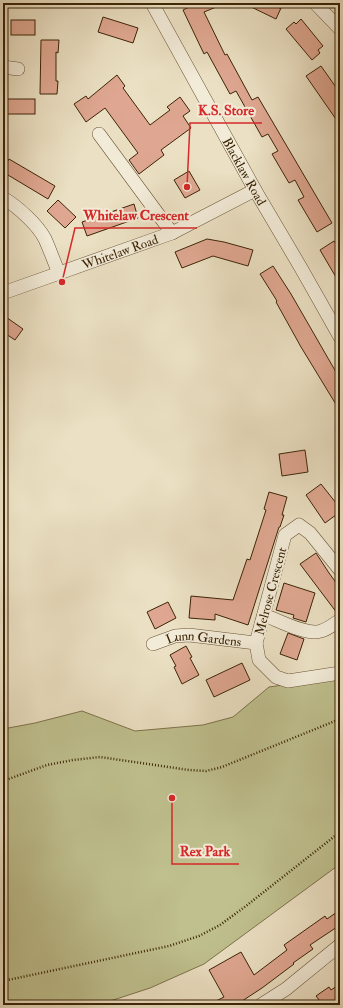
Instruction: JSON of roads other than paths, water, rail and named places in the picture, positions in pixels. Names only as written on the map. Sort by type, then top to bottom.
[{"type":"street","name":"Blacklaw Road","points":[[152,3],[255,190],[302,268],[340,337]]},
{"type":"street","points":[[316,3],[340,30]]},
{"type":"street","points":[[3,68],[18,69]]},
{"type":"street","points":[[99,134],[172,233]]},
{"type":"street","name":"Whitelaw Road","points":[[3,293],[172,233],[255,190]]},
{"type":"street","points":[[3,198],[10,202],[27,217],[44,238],[59,273]]},
{"type":"street","name":"Melrose Crescent","points":[[340,570],[310,533],[299,525],[285,536],[256,643],[259,660],[276,677],[288,681],[340,673]]},
{"type":"street","points":[[264,615],[307,632],[319,632],[329,628],[340,620]]},
{"type":"street","name":"Lunn Gardens","points":[[153,644],[175,636],[189,636],[256,643]]},
{"type":"street","points":[[263,1004],[286,989],[340,945]]},
{"type":"place","name":"K.S. Store","points":[[187,187]]},
{"type":"place","name":"Whitelaw Crescent","points":[[62,282]]},
{"type":"place","name":"Rex Park","points":[[172,798]]}]
